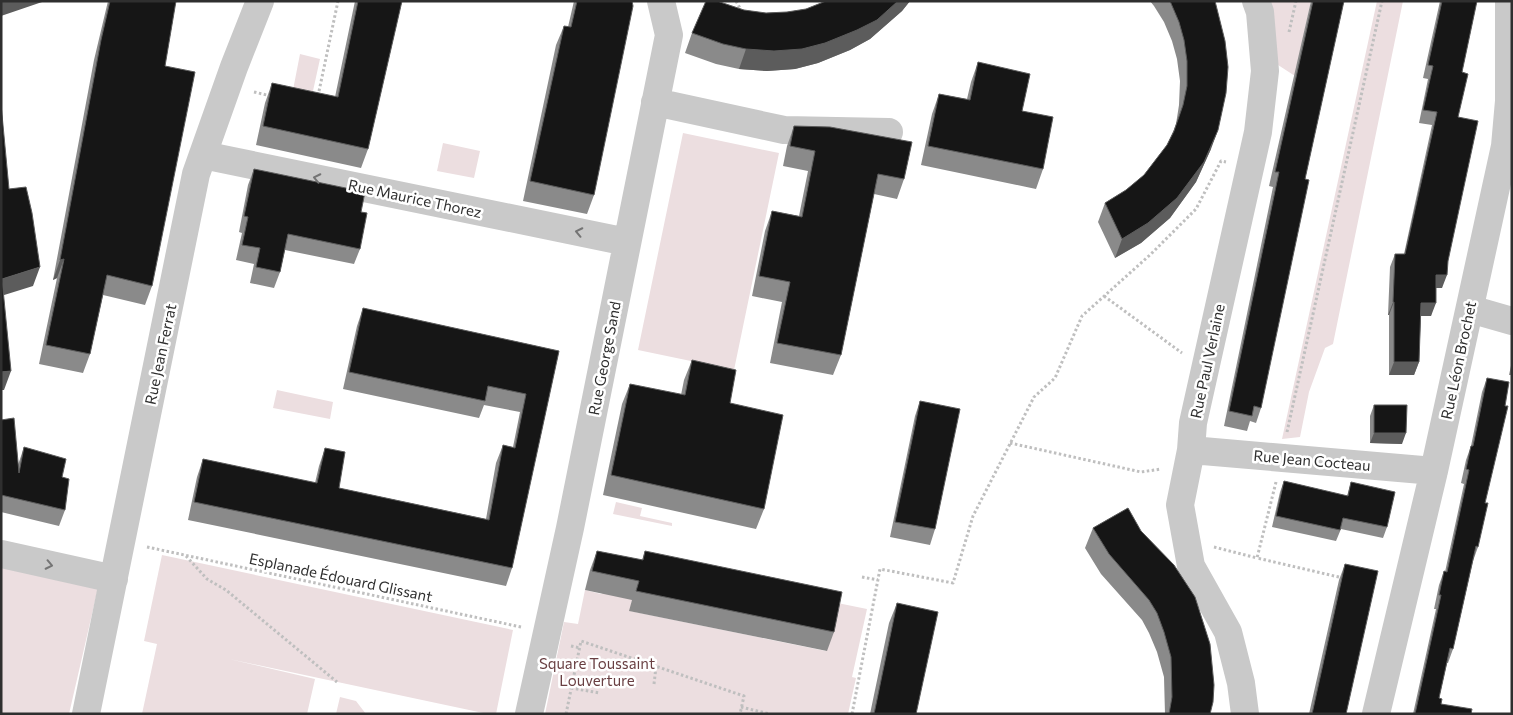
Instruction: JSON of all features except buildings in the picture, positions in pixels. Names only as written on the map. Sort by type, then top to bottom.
[{"type":"street","name":"Rue Jean Ferrat","points":[[86,714],[196,174],[260,1]]},
{"type":"street","name":"Rue George Sand","points":[[529,714],[570,528],[669,35],[661,1]]},
{"type":"street","name":"Rue Paul Verlaine","points":[[1244,714],[1241,683],[1228,632],[1191,566],[1180,505],[1191,450],[1193,423],[1258,132],[1265,71],[1260,12],[1256,1]]},
{"type":"street","name":"Rue Léon Brochet","points":[[1376,714],[1434,471],[1505,146],[1509,101],[1509,1]]},
{"type":"street","points":[[655,102],[784,130],[889,132]]},
{"type":"street","name":"Rue Maurice Thorez","points":[[203,155],[627,242]]},
{"type":"street","points":[[1470,309],[1512,321]]},
{"type":"street","name":"Rue Jean Cocteau","points":[[1191,450],[1434,471]]},
{"type":"street","points":[[1,554],[114,579]]},
{"type":"path","points":[[318,96],[338,1]]},
{"type":"path","points":[[736,1],[740,9],[749,12]]},
{"type":"path","points":[[1257,558],[1282,458],[1382,1]]},
{"type":"path","points":[[254,92],[272,96]]},
{"type":"path","points":[[852,714],[880,569],[953,582],[973,516],[1034,397],[1055,378],[1082,316],[1151,254],[1196,209],[1222,161],[1251,165]]},
{"type":"path","points":[[1104,296],[1205,370]]},
{"type":"path","points":[[1010,444],[1141,472],[1159,469]]},
{"type":"path","points":[[1187,541],[1349,580]]},
{"type":"path","name":"Esplanade Édouard Glissant","points":[[122,542],[521,626],[519,635],[545,641]]},
{"type":"path","points":[[185,555],[207,579],[226,590],[337,682]]},
{"type":"path","points":[[862,578],[878,580]]},
{"type":"path","points":[[566,714],[581,641],[744,696],[740,714]]},
{"type":"path","points":[[654,684],[656,667]]},
{"type":"path","points":[[571,688],[600,693]]},
{"type":"path","points":[[741,707],[770,714]]},
{"type":"green space","points":[[1267,1],[1311,1],[1295,76],[1275,63]]},
{"type":"green space","points":[[1377,1],[1403,1],[1333,344],[1325,348],[1309,392],[1300,437],[1282,439]]},
{"type":"green space","points":[[300,54],[320,59],[311,100],[292,95]]},
{"type":"green space","points":[[683,133],[779,153],[734,370],[638,350]]},
{"type":"green space","points":[[443,143],[480,151],[474,178],[437,171]]},
{"type":"green space","points":[[277,390],[333,402],[330,419],[273,408]]},
{"type":"green space","points":[[616,502],[642,508],[640,516],[672,523],[672,526],[613,514]]},
{"type":"green space","points":[[162,555],[513,630],[496,714],[488,714],[229,659],[315,679],[307,714],[142,714],[157,644],[144,641]]},
{"type":"green space","points":[[1,565],[98,588],[69,714],[1,714]]},
{"type":"green space","name":"Square Toussaint Louverture","points":[[638,571],[630,611],[826,651],[808,597],[867,609],[852,677],[856,678],[848,714],[545,714],[564,622],[578,624],[585,590],[601,594]]},
{"type":"green space","points":[[340,697],[356,701],[366,714],[336,714]]}]
